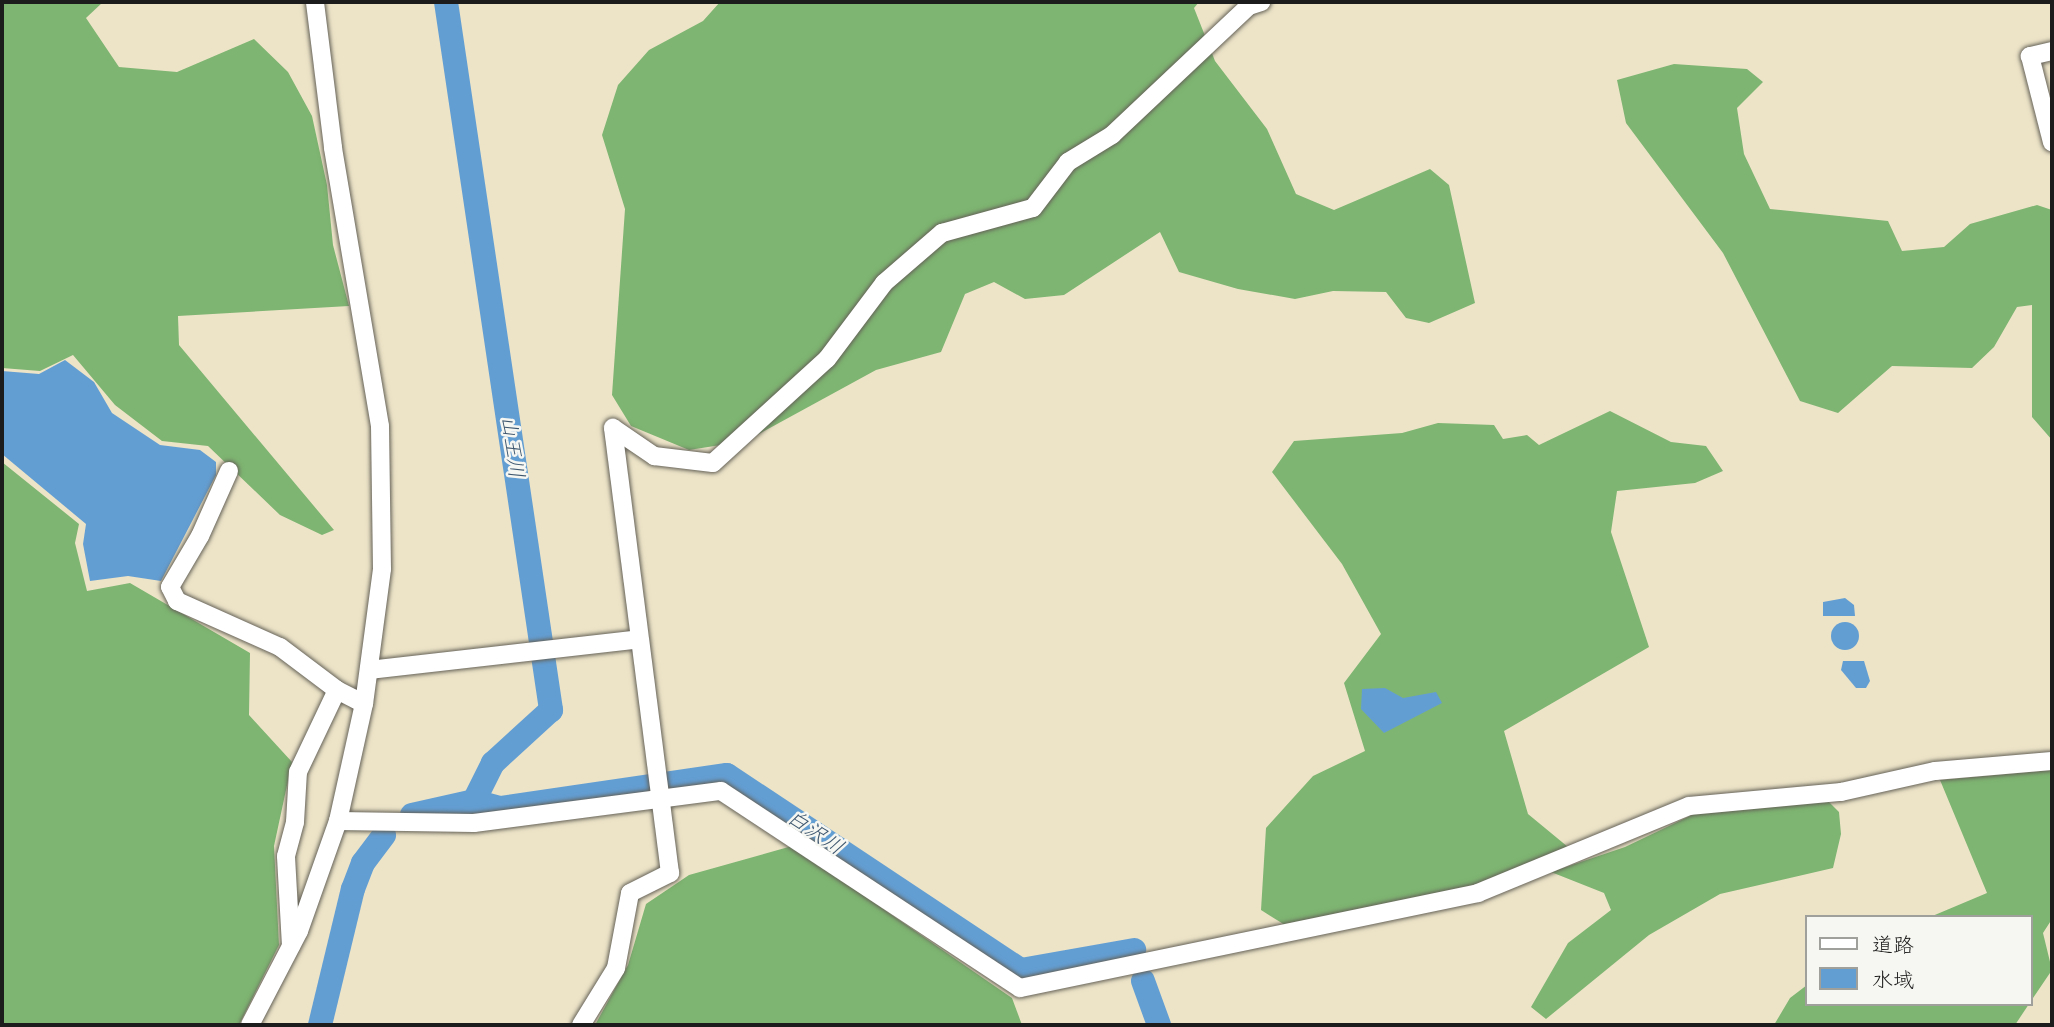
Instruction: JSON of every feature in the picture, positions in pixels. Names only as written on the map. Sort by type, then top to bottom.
[{"type":"street","points":[[250,1025],[291,946],[338,821],[364,704],[382,569],[380,426],[333,147],[315,2]]},
{"type":"street","points":[[581,1025],[616,968],[630,892],[670,873],[658,802],[613,428],[654,456],[713,463],[827,359],[884,283],[942,233],[1033,208],[1068,162],[1112,135],[1249,6],[1261,2]]},
{"type":"street","points":[[2052,51],[2030,55],[2052,142]]},
{"type":"street","points":[[229,471],[200,536],[170,587],[177,600],[279,647],[337,690],[364,704]]},
{"type":"street","points":[[369,670],[639,639]]},
{"type":"street","points":[[291,946],[286,856],[295,822],[298,772],[337,690]]},
{"type":"street","points":[[338,821],[474,823],[658,802],[721,791],[1020,988],[1478,893],[1689,806],[1841,792],[1935,771],[2052,761]]},
{"type":"green space","points":[[2,2],[103,2],[86,18],[119,67],[177,72],[254,39],[288,72],[312,116],[327,185],[333,245],[349,306],[178,316],[179,345],[334,530],[322,535],[280,515],[208,446],[162,441],[115,405],[73,355],[40,371],[2,368]]},
{"type":"green space","points":[[720,2],[1199,2],[1194,8],[1215,61],[1267,129],[1296,194],[1334,210],[1430,169],[1449,185],[1475,303],[1429,323],[1406,318],[1386,292],[1333,291],[1295,299],[1238,289],[1179,272],[1160,232],[1064,295],[1025,299],[994,282],[965,294],[941,352],[876,370],[746,441],[689,450],[631,426],[612,395],[625,209],[602,135],[618,85],[649,50],[703,21]]},
{"type":"green space","points":[[1674,64],[1747,69],[1763,82],[1737,108],[1744,154],[1770,209],[1888,221],[1902,251],[1944,247],[1970,224],[2037,205],[2052,210],[2052,440],[2032,417],[2032,305],[2017,307],[1994,347],[1972,368],[1892,366],[1838,413],[1800,401],[1723,253],[1626,123],[1617,80]]},
{"type":"green space","points":[[1610,411],[1671,442],[1706,446],[1723,471],[1695,483],[1617,491],[1611,532],[1649,647],[1504,731],[1528,814],[1568,847],[1484,884],[1285,925],[1261,910],[1266,828],[1313,776],[1365,751],[1344,683],[1381,634],[1342,564],[1272,472],[1294,441],[1402,433],[1438,423],[1494,425],[1503,439],[1527,435],[1539,445]]},
{"type":"green space","points":[[2,462],[79,524],[75,543],[87,591],[130,583],[250,653],[249,715],[292,762],[274,846],[279,945],[239,1025],[2,1025]]},
{"type":"green space","points":[[2052,770],[2052,919],[2043,933],[2052,970],[2033,998],[2033,915],[1935,915],[1987,893],[1940,780]]},
{"type":"green space","points":[[1828,801],[1839,812],[1841,834],[1833,868],[1720,894],[1649,935],[1546,1019],[1531,1007],[1568,943],[1611,910],[1604,893],[1551,872],[1625,847],[1694,814]]},
{"type":"green space","points":[[792,846],[1012,998],[1022,1025],[595,1025],[628,965],[646,904],[689,875]]},
{"type":"green space","points":[[1806,986],[1806,1006],[2028,1006],[2015,1025],[1774,1025],[1790,998]]},
{"type":"water","points":[[65,360],[94,382],[112,413],[160,445],[200,450],[216,462],[216,475],[161,581],[128,576],[90,581],[83,544],[86,524],[2,454],[2,371],[39,374]]},
{"type":"water","points":[[1845,598],[1854,605],[1855,616],[1823,616],[1823,602]]},
{"type":"water","points":[[1845,622],[1855,626],[1859,636],[1855,646],[1845,650],[1835,646],[1831,636],[1835,626]]},
{"type":"water","points":[[1843,661],[1864,661],[1870,681],[1866,688],[1856,688],[1841,670]]},
{"type":"water","points":[[1385,688],[1403,698],[1436,692],[1442,703],[1384,733],[1361,709],[1362,689]]},
{"type":"waterway","name":"山王川","points":[[446,2],[551,710],[493,763],[474,801]]},
{"type":"waterway","name":"白沢川","points":[[412,815],[474,801],[500,808],[727,775],[1021,970],[1134,950]]},
{"type":"waterway","name":"山王川","points":[[320,1025],[353,889],[363,863],[384,835]]},
{"type":"waterway","name":"白沢川","points":[[1143,981],[1159,1025]]}]
